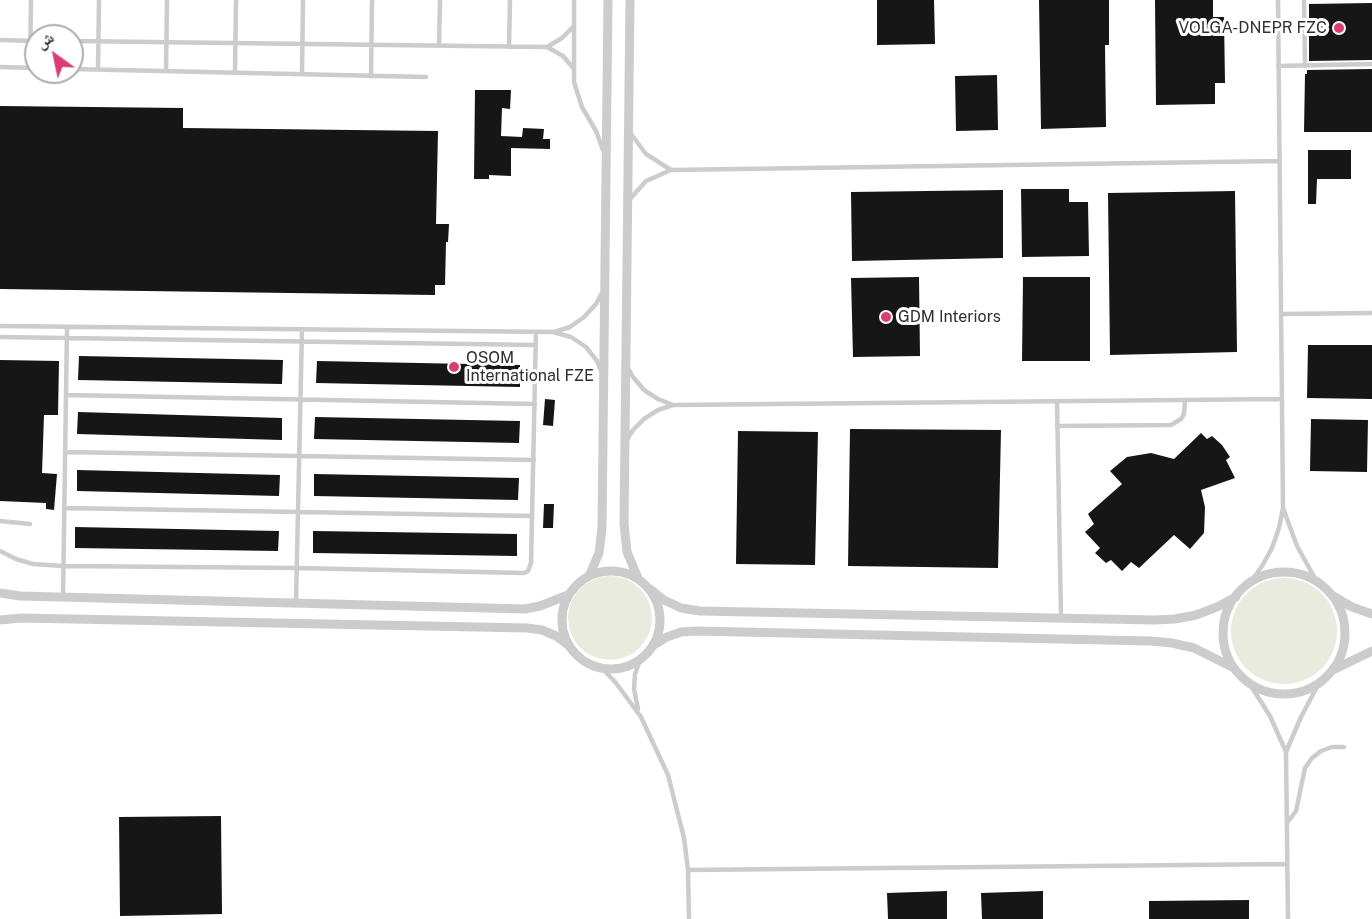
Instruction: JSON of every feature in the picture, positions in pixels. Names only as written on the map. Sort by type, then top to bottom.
[{"type":"street","points":[[589,576],[599,553],[601,541],[608,0]]},
{"type":"street","points":[[630,0],[624,538],[638,578]]},
{"type":"street","points":[[1236,597],[1217,608],[1175,620],[700,611],[681,608],[664,600],[638,578],[614,571],[589,576],[577,584],[568,595],[563,607],[562,620],[563,633],[568,645],[577,656],[588,664],[602,668],[621,668],[640,660],[654,645],[674,634],[696,631],[1150,641],[1194,648],[1215,656],[1234,668],[1249,683],[1262,690],[1276,693],[1299,692],[1319,683],[1333,670],[1372,651]]},
{"type":"street","points":[[1234,668],[1227,654],[1224,632],[1228,610],[1236,597],[1250,583],[1262,576],[1290,572],[1304,576],[1317,582],[1333,596],[1352,607],[1372,614]]},
{"type":"street","points":[[650,589],[657,602],[660,616],[659,631],[654,645]]},
{"type":"street","points":[[0,594],[525,609],[568,595]]},
{"type":"street","points":[[1333,596],[1341,610],[1345,625],[1345,641],[1341,656],[1333,670]]},
{"type":"street","points":[[0,620],[33,618],[527,628],[549,633],[568,645]]},
{"type":"lane","points":[[31,0],[32,24]]},
{"type":"lane","points":[[98,69],[99,0]]},
{"type":"lane","points":[[166,71],[167,0]]},
{"type":"lane","points":[[235,72],[236,0]]},
{"type":"lane","points":[[302,74],[303,0]]},
{"type":"lane","points":[[371,76],[372,0]]},
{"type":"lane","points":[[439,46],[440,0]]},
{"type":"lane","points":[[509,47],[510,0]]},
{"type":"lane","points":[[574,0],[574,69],[577,95],[596,131],[606,159]]},
{"type":"lane","points":[[1250,583],[1272,548],[1283,508],[1278,0]]},
{"type":"lane","points":[[1304,0],[1305,66]]},
{"type":"lane","points":[[547,47],[562,38],[574,26]]},
{"type":"lane","points":[[0,40],[24,41]]},
{"type":"lane","points":[[84,41],[547,47],[563,56],[574,69]]},
{"type":"lane","points":[[1278,66],[1372,64]]},
{"type":"lane","points":[[0,67],[24,68]]},
{"type":"lane","points":[[84,69],[426,77]]},
{"type":"lane","points":[[629,130],[646,154],[671,170]]},
{"type":"lane","points":[[628,201],[646,182],[671,170],[1280,161]]},
{"type":"lane","points":[[0,326],[553,332],[570,327],[584,317],[596,304],[605,288]]},
{"type":"lane","points":[[1281,314],[1372,313]]},
{"type":"lane","points":[[63,597],[67,327]]},
{"type":"lane","points":[[296,603],[303,329]]},
{"type":"lane","points":[[0,551],[33,564],[63,566],[524,573],[528,571],[531,563],[536,332]]},
{"type":"lane","points":[[553,332],[570,337],[586,347],[597,361],[604,378]]},
{"type":"lane","points":[[0,337],[536,345]]},
{"type":"lane","points":[[626,362],[633,377],[644,390],[673,405]]},
{"type":"lane","points":[[66,395],[534,404]]},
{"type":"lane","points":[[625,444],[633,430],[644,419],[658,410],[673,405],[1282,399]]},
{"type":"lane","points":[[1057,426],[1171,425],[1181,419],[1184,414],[1185,400]]},
{"type":"lane","points":[[1057,401],[1061,619]]},
{"type":"lane","points":[[65,452],[534,460]]},
{"type":"lane","points":[[64,508],[532,516]]},
{"type":"lane","points":[[1283,508],[1297,546],[1317,582]]},
{"type":"lane","points":[[0,521],[30,524]]},
{"type":"lane","points":[[640,660],[635,674],[634,689],[641,717]]},
{"type":"lane","points":[[602,668],[641,717],[668,775],[682,827],[688,870],[689,919]]},
{"type":"lane","points":[[1249,683],[1270,716],[1286,752],[1288,919]]},
{"type":"lane","points":[[1286,752],[1319,683]]},
{"type":"lane","points":[[1287,823],[1296,811],[1305,768],[1312,758],[1332,747],[1344,747]]},
{"type":"lane","points":[[688,870],[1287,864]]},
{"type":"shaded area","points":[[610,576],[626,579],[640,588],[649,602],[652,618],[649,634],[640,648],[626,657],[610,660],[594,657],[580,648],[571,634],[568,618],[571,602],[580,588],[594,579]]},
{"type":"shaded area","points":[[1284,578],[1304,582],[1321,594],[1333,611],[1337,631],[1333,651],[1321,668],[1304,680],[1284,684],[1264,680],[1247,668],[1235,651],[1231,631],[1235,611],[1247,594],[1264,582]]},
{"type":"building","points":[[877,0],[934,0],[935,44],[877,45]]},
{"type":"building","points":[[1039,0],[1109,0],[1109,45],[1105,45],[1106,127],[1041,129]]},
{"type":"building","points":[[1155,0],[1213,0],[1213,17],[1224,17],[1225,83],[1215,83],[1215,104],[1156,105]]},
{"type":"building","name":"VOLGA-DNEPR FZC","points":[[1372,3],[1372,60],[1309,61],[1309,4]]},
{"type":"building","points":[[1372,69],[1372,132],[1304,132],[1305,74],[1307,70]]},
{"type":"building","points":[[997,75],[998,130],[956,131],[955,76]]},
{"type":"building","points":[[475,90],[511,90],[510,109],[502,108],[501,136],[522,137],[523,128],[544,129],[543,139],[550,139],[550,149],[511,148],[511,176],[489,175],[489,179],[474,179]]},
{"type":"building","points":[[0,106],[183,108],[183,128],[438,131],[436,224],[449,224],[448,242],[446,242],[445,285],[435,285],[435,295],[0,289]]},
{"type":"building","points":[[1308,150],[1351,150],[1351,179],[1317,179],[1316,204],[1308,204]]},
{"type":"building","points":[[1021,189],[1069,189],[1069,202],[1088,202],[1089,256],[1022,257]]},
{"type":"building","points":[[1003,190],[1003,258],[852,261],[851,192]]},
{"type":"building","points":[[1235,191],[1237,352],[1110,355],[1108,193]]},
{"type":"building","name":"GDM Interiors","points":[[919,277],[920,356],[853,357],[851,278]]},
{"type":"building","points":[[1023,277],[1090,277],[1090,361],[1022,361]]},
{"type":"building","points":[[1308,345],[1372,345],[1372,399],[1307,398]]},
{"type":"building","points":[[79,356],[283,360],[282,384],[78,380]]},
{"type":"building","points":[[0,360],[59,361],[58,415],[44,415],[42,473],[57,474],[54,510],[46,509],[46,503],[0,501]]},
{"type":"building","points":[[317,361],[520,365],[520,387],[316,383]]},
{"type":"building","points":[[545,399],[555,400],[553,426],[543,425]]},
{"type":"building","points":[[78,412],[282,418],[282,440],[77,434]]},
{"type":"building","points":[[315,417],[520,421],[519,443],[314,439]]},
{"type":"building","points":[[1311,419],[1368,420],[1367,472],[1310,471]]},
{"type":"building","points":[[850,429],[1001,430],[998,568],[848,566]]},
{"type":"building","points":[[738,431],[818,432],[815,565],[736,564]]},
{"type":"building","points":[[1201,433],[1207,439],[1212,436],[1222,445],[1230,457],[1226,460],[1235,478],[1201,490],[1205,507],[1204,533],[1190,549],[1174,535],[1139,568],[1131,562],[1122,571],[1111,560],[1106,563],[1095,553],[1100,548],[1085,532],[1094,524],[1088,514],[1122,484],[1110,471],[1127,457],[1151,453],[1174,459]]},
{"type":"building","points":[[77,470],[280,475],[279,496],[77,491]]},
{"type":"building","points":[[314,474],[519,478],[518,500],[314,496]]},
{"type":"building","points":[[544,504],[554,504],[553,528],[543,528]]},
{"type":"building","points":[[75,527],[279,531],[278,551],[75,548]]},
{"type":"building","points":[[313,531],[517,534],[517,556],[313,553]]},
{"type":"building","points":[[221,816],[222,914],[120,916],[119,817]]},
{"type":"building","points":[[947,891],[947,919],[888,919],[887,893]]},
{"type":"building","points":[[1043,891],[1043,919],[982,919],[981,893]]},
{"type":"building","points":[[1249,900],[1249,919],[1149,919],[1149,901]]},
{"type":"place","name":"VOLGA-DNEPR FZC","points":[[1339,28]]},
{"type":"place","name":"GDM Interiors","points":[[886,317]]},
{"type":"place","name":"OSOM International FZE","points":[[454,367]]}]
